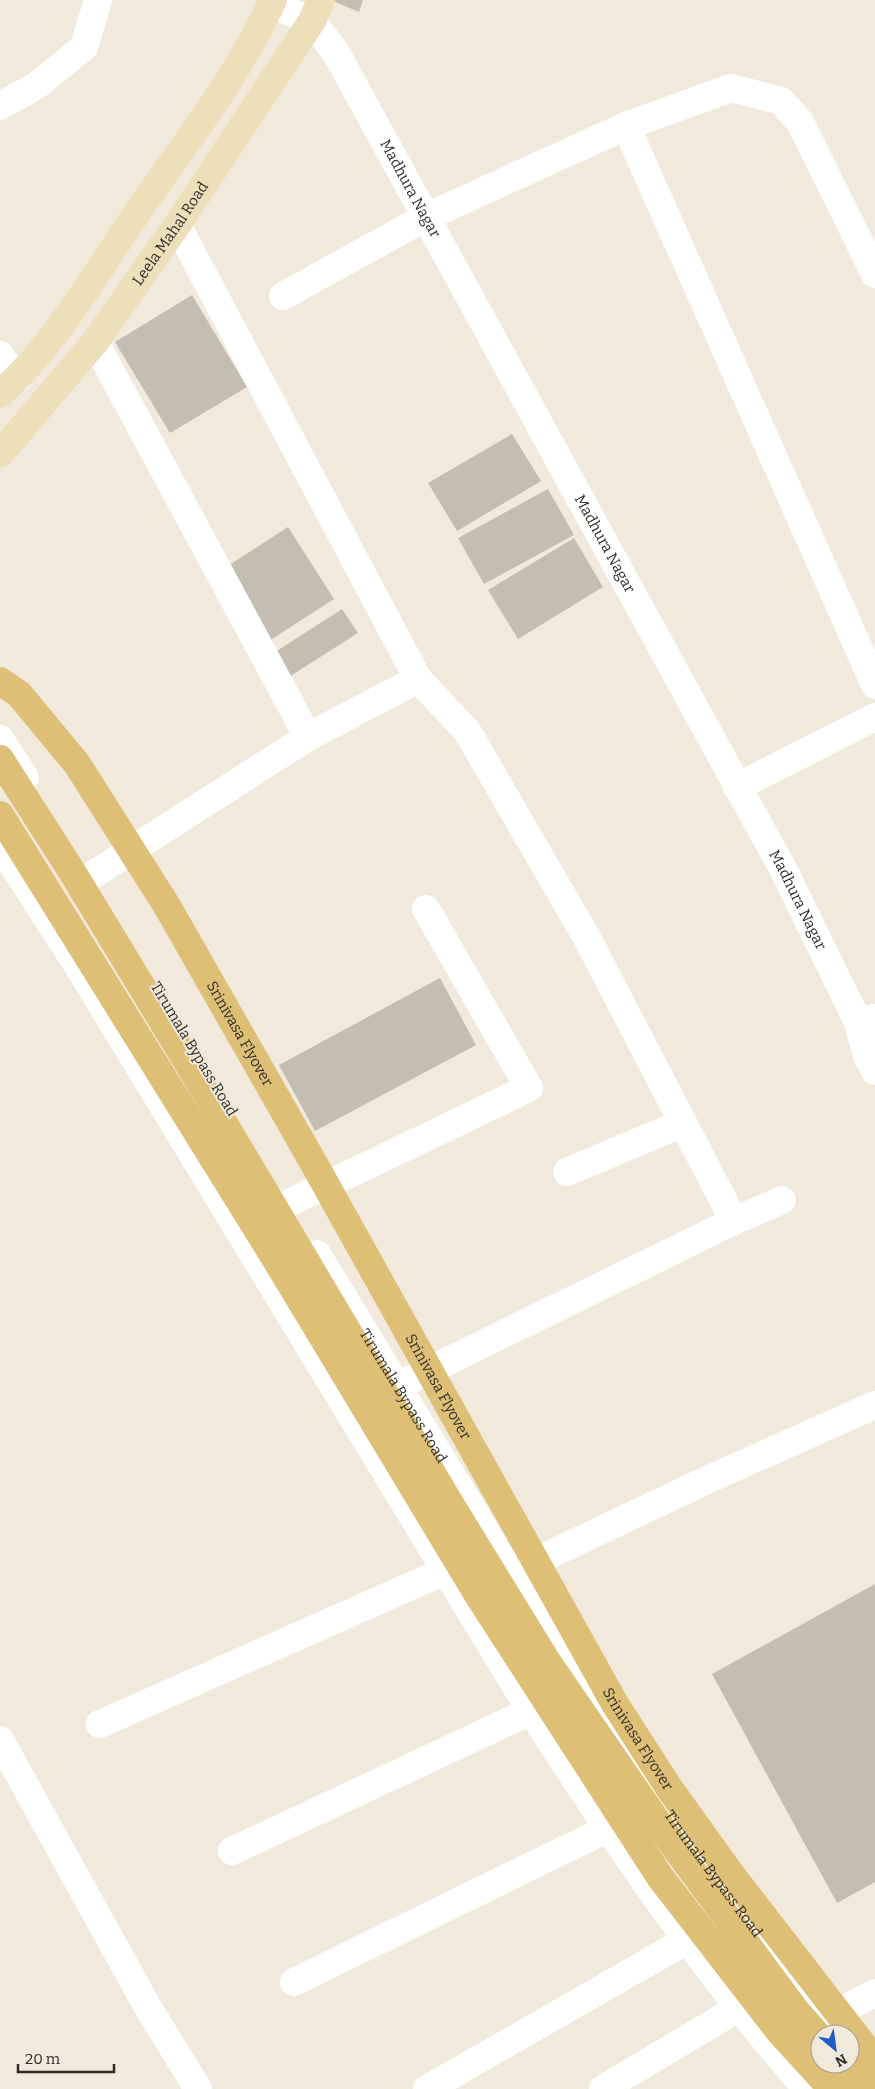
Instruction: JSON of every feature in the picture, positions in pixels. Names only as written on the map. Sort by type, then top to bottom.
[{"type":"main road","points":[[8,386],[60,325],[245,56],[272,2]]},
{"type":"main road","name":"Leela Mahal Road","points":[[0,454],[95,342],[177,225],[317,10]]},
{"type":"main road","name":"Srinivasa Flyover","points":[[0,681],[19,694],[77,764],[167,906],[318,1170],[616,1704],[669,1788],[730,1873],[873,2058],[870,2089]]},
{"type":"main road","name":"Srinivasa Flyover","points":[[0,759],[71,870],[183,1054],[548,1663],[674,1846],[796,2011],[815,2024]]},
{"type":"main road","points":[[0,815],[275,1258],[478,1595],[660,1877],[779,2031],[832,2089]]},
{"type":"main road","points":[[852,2074],[865,2089]]},
{"type":"street","points":[[0,106],[36,86],[84,47],[98,0]]},
{"type":"street","points":[[272,2],[317,10]]},
{"type":"street","name":"Madhura Nagar","points":[[317,10],[336,53],[866,1020],[866,1053],[875,1071]]},
{"type":"street","points":[[283,296],[426,217],[626,126],[731,88],[781,101],[800,122],[875,274]]},
{"type":"street","points":[[626,126],[875,685]]},
{"type":"street","points":[[177,225],[418,679],[467,730],[587,938],[734,1222]]},
{"type":"street","points":[[95,342],[308,737]]},
{"type":"street","points":[[0,355],[8,386]]},
{"type":"street","points":[[90,876],[308,737],[418,679]]},
{"type":"street","points":[[737,787],[875,718]]},
{"type":"street","name":"Tirumala Bypass Road","points":[[0,739],[90,876],[511,1573],[678,1828],[820,2024]]},
{"type":"street","points":[[0,845],[78,966],[531,1711],[607,1829],[686,1940],[807,2089]]},
{"type":"street","points":[[287,1204],[529,1088],[426,909]]},
{"type":"street","points":[[567,1172],[683,1123]]},
{"type":"street","points":[[397,1386],[782,1200]]},
{"type":"street","points":[[511,1573],[709,1479],[875,1405]]},
{"type":"street","points":[[100,1724],[447,1570]]},
{"type":"street","points":[[232,1852],[531,1711]]},
{"type":"street","points":[[0,1740],[146,2004],[198,2089]]},
{"type":"street","points":[[294,1982],[607,1829]]},
{"type":"street","points":[[427,2089],[686,1940]]},
{"type":"street","points":[[834,2024],[875,1993]]},
{"type":"street","points":[[603,2089],[740,2007]]},
{"type":"street","points":[[860,2065],[875,2082]]},
{"type":"building","points":[[331,0],[363,0],[359,12]]},
{"type":"building","points":[[192,295],[247,387],[170,433],[115,342]]},
{"type":"building","points":[[512,434],[541,481],[457,531],[428,483]]},
{"type":"building","points":[[548,489],[574,535],[484,584],[458,538]]},
{"type":"building","points":[[288,527],[334,599],[269,641],[223,569]]},
{"type":"building","points":[[574,538],[603,587],[518,639],[488,590]]},
{"type":"building","points":[[342,609],[358,633],[284,680],[269,656]]},
{"type":"building","points":[[440,978],[476,1045],[315,1131],[279,1065]]},
{"type":"building","points":[[875,1584],[875,1882],[837,1903],[712,1674]]}]
